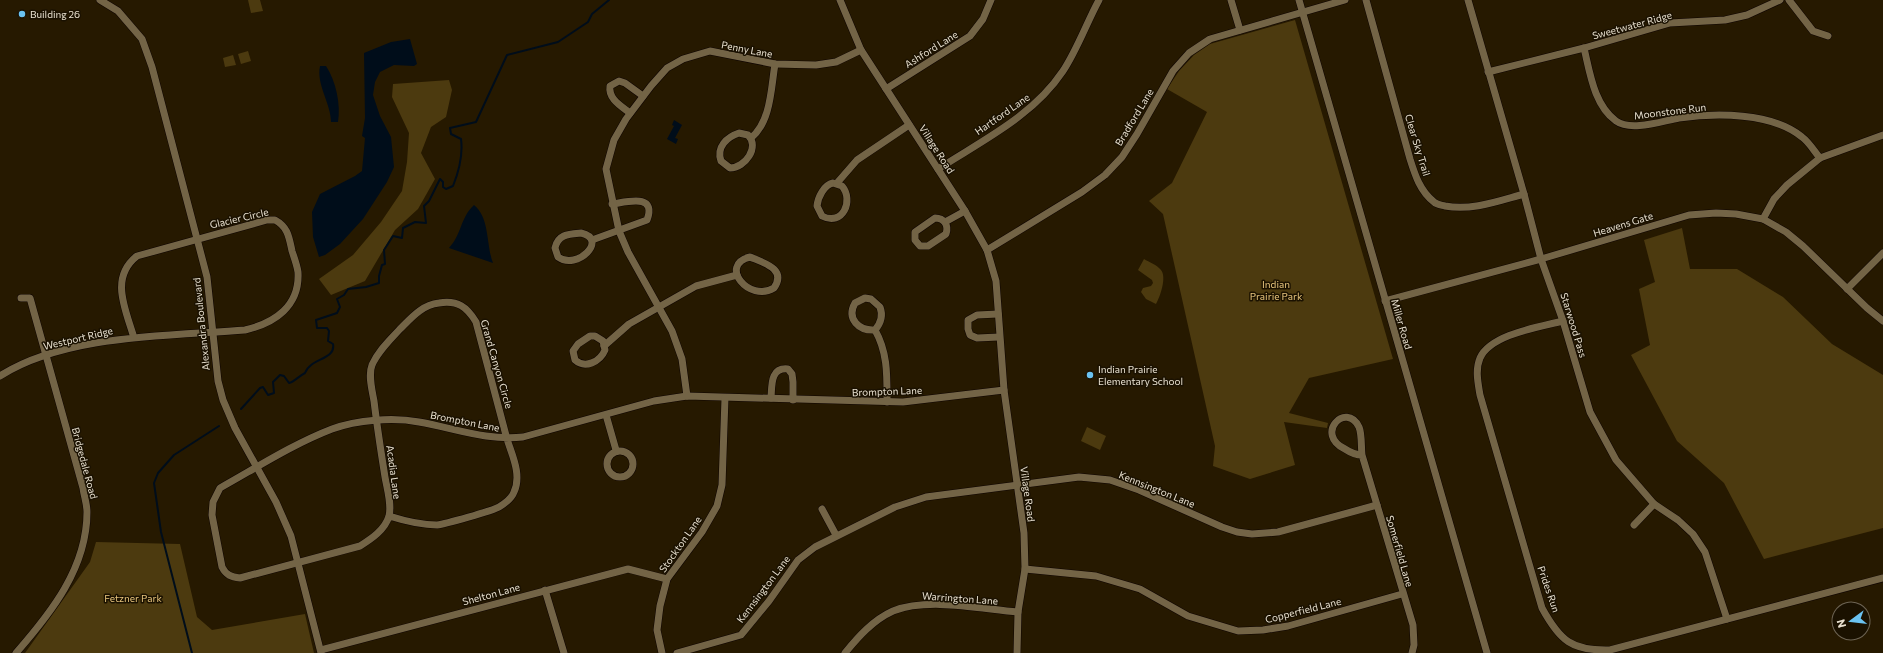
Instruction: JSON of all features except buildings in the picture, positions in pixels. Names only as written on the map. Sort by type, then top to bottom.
[{"type":"street","name":"Alexandra Boulevard","points":[[100,0],[118,11],[142,39],[152,66],[207,277],[218,381],[223,400],[276,502],[291,536],[321,651]]},
{"type":"street","name":"Village Road","points":[[840,0],[861,50],[938,169],[987,250],[996,282],[1004,390],[1024,534],[1025,569],[1018,612],[1017,653]]},
{"type":"street","name":"Ashford Lane","points":[[886,89],[970,36],[983,19],[991,0]]},
{"type":"street","name":"Hartford Lane","points":[[938,169],[1021,116],[1046,94],[1064,70],[1099,0]]},
{"type":"street","points":[[1231,0],[1240,30]]},
{"type":"street","name":"Miller Road","points":[[1299,0],[1487,653]]},
{"type":"street","name":"Bradford Lane","points":[[987,250],[1082,192],[1105,175],[1122,157],[1173,71],[1189,53],[1210,38],[1345,0]]},
{"type":"street","name":"Clear Sky Trail","points":[[1366,0],[1410,159],[1417,181],[1426,194],[1435,204],[1459,208],[1479,206],[1524,194]]},
{"type":"street","name":"Starwood Pass","points":[[1468,0],[1524,194],[1541,259],[1563,320],[1590,412],[1616,460],[1654,504],[1678,520],[1693,534],[1705,552],[1727,619]]},
{"type":"street","name":"Sweetwater Ridge","points":[[1488,72],[1584,48],[1670,23],[1725,20],[1747,15],[1780,0]]},
{"type":"street","points":[[1789,0],[1813,31],[1828,36]]},
{"type":"street","name":"Moonstone Run","points":[[1584,48],[1594,89],[1601,106],[1617,122],[1628,125],[1646,125],[1678,118],[1720,115],[1758,119],[1782,125],[1802,137],[1820,158]]},
{"type":"street","name":"Penny Lane","points":[[686,396],[682,360],[672,331],[628,252],[619,231],[612,204],[606,169],[614,140],[630,113],[667,68],[684,59],[710,51],[775,64],[827,64],[861,50]]},
{"type":"street","points":[[751,138],[757,133],[765,117],[775,64]]},
{"type":"street","points":[[630,113],[612,98],[609,92],[610,86],[618,81],[625,83],[643,96]]},
{"type":"street","points":[[837,183],[845,189],[845,209],[838,218],[827,219],[819,212],[818,200],[828,184],[837,183],[857,160],[909,125]]},
{"type":"street","points":[[744,133],[751,138],[753,147],[745,162],[741,166],[730,168],[721,161],[719,150],[721,145],[735,134],[744,133]]},
{"type":"street","points":[[1763,219],[1774,198],[1820,158],[1883,135]]},
{"type":"street","points":[[592,240],[647,220],[650,214],[645,202],[640,200],[612,204]]},
{"type":"street","points":[[945,222],[965,212]]},
{"type":"street","name":"Heavens Gate","points":[[1385,301],[1541,259],[1689,215],[1716,213],[1736,214],[1763,219],[1786,232],[1803,246],[1847,289],[1883,320]]},
{"type":"street","points":[[935,218],[939,218],[945,222],[947,230],[943,237],[928,246],[924,247],[917,244],[914,236],[917,229],[935,218]]},
{"type":"street","name":"Glacier Circle","points":[[198,238],[267,220],[275,220],[287,229],[298,271],[294,296],[277,317],[260,326],[245,330],[212,332]]},
{"type":"street","points":[[581,233],[586,234],[592,240],[589,253],[573,261],[562,260],[556,253],[556,242],[564,235],[581,233]]},
{"type":"street","points":[[134,338],[122,292],[121,280],[124,269],[137,256],[198,238]]},
{"type":"street","points":[[1847,289],[1883,253]]},
{"type":"street","points":[[750,258],[771,265],[777,274],[778,279],[774,288],[761,293],[756,292],[743,284],[737,276],[736,270],[740,261],[750,258]]},
{"type":"street","points":[[604,346],[599,338],[590,336],[575,347],[573,356],[579,363],[588,365],[603,354],[604,346],[629,324],[696,286],[737,276]]},
{"type":"street","name":"Bridgedale Road","points":[[16,653],[57,602],[76,564],[82,548],[86,529],[87,510],[83,488],[30,298],[21,298]]},
{"type":"street","points":[[871,299],[880,307],[881,318],[879,326],[875,330],[868,331],[853,320],[852,309],[860,300],[871,299]]},
{"type":"street","name":"Grand Canyon Circle","points":[[376,420],[371,380],[371,366],[380,351],[420,310],[432,304],[449,301],[461,304],[470,312],[476,322],[518,476],[514,493],[498,508],[438,525],[416,524],[389,516]]},
{"type":"street","points":[[998,314],[977,315],[968,320],[967,324],[970,334],[977,338],[999,337]]},
{"type":"street","name":"Prides Run","points":[[1563,320],[1508,336],[1491,344],[1480,358],[1477,377],[1480,395],[1540,600],[1551,624],[1569,644],[1591,651],[1610,650],[1883,578]]},
{"type":"street","points":[[875,330],[881,342],[887,363],[887,402]]},
{"type":"street","name":"Westport Ridge","points":[[0,376],[25,363],[46,355],[109,340],[212,332]]},
{"type":"street","points":[[771,398],[773,377],[776,371],[782,369],[788,370],[792,374],[793,400]]},
{"type":"street","name":"Brompton Lane","points":[[298,563],[240,578],[231,578],[222,567],[212,516],[213,502],[220,488],[333,429],[376,420],[418,422],[478,435],[507,439],[524,437],[654,401],[686,396],[909,402],[1004,390]]},
{"type":"street","name":"Stockton Lane","points":[[662,653],[657,630],[660,606],[667,579],[702,532],[717,506],[722,485],[725,398]]},
{"type":"street","points":[[606,415],[616,450]]},
{"type":"street","name":"Somerfield Lane","points":[[1362,455],[1356,455],[1339,446],[1332,433],[1332,426],[1334,422],[1339,419],[1347,418],[1353,420],[1359,428],[1362,455],[1402,594],[1413,625],[1414,645],[1412,653]]},
{"type":"street","name":"Acadia Lane","points":[[376,420],[389,496],[389,516]]},
{"type":"street","name":"Kennsington Lane","points":[[677,653],[741,634],[769,601],[798,560],[815,547],[836,535],[895,507],[926,497],[1080,477],[1110,480],[1139,490],[1222,527],[1237,532],[1252,534],[1278,532],[1377,505]]},
{"type":"street","points":[[1634,525],[1654,504]]},
{"type":"street","points":[[822,509],[836,535]]},
{"type":"street","points":[[298,563],[360,546],[373,538],[384,526],[389,516]]},
{"type":"street","name":"Shelton Lane","points":[[321,651],[628,569],[667,579]]},
{"type":"street","name":"Copperfield Lane","points":[[1025,569],[1104,578],[1140,589],[1188,616],[1238,631],[1263,630],[1288,626],[1402,594]]},
{"type":"street","points":[[545,590],[564,653]]},
{"type":"street","name":"Warrington Lane","points":[[845,653],[860,634],[877,621],[893,611],[916,605],[953,606],[1018,612]]},
{"type":"green space","points":[[248,0],[260,0],[263,11],[251,13]]},
{"type":"green space","name":"Indian Prairie Park","points":[[1295,20],[1393,359],[1309,378],[1289,413],[1328,423],[1327,428],[1284,422],[1295,465],[1250,479],[1213,466],[1215,446],[1163,214],[1149,201],[1172,183],[1207,112],[1167,89],[1179,71],[1194,55],[1210,44]]},
{"type":"green space","points":[[248,51],[251,61],[241,64],[238,54]]},
{"type":"green space","points":[[233,55],[236,65],[225,67],[223,58]]},
{"type":"green space","points":[[449,80],[452,90],[446,117],[431,127],[421,153],[435,179],[418,209],[395,230],[365,281],[331,295],[319,279],[353,255],[381,222],[402,191],[407,162],[409,133],[392,97],[393,84]]},
{"type":"green space","points":[[1682,228],[1690,269],[1737,269],[1783,297],[1832,344],[1883,375],[1883,528],[1764,559],[1724,483],[1677,441],[1631,355],[1650,345],[1639,289],[1655,282],[1644,240]]},
{"type":"green space","points":[[1144,259],[1157,267],[1163,273],[1162,287],[1156,304],[1146,299],[1141,292],[1143,288],[1151,286],[1153,283],[1152,280],[1138,270]]},
{"type":"green space","points":[[1087,427],[1106,436],[1100,450],[1081,441]]},
{"type":"green space","name":"Fetzner Park","points":[[96,542],[180,544],[197,617],[212,630],[305,614],[314,653],[25,653],[90,562]]},
{"type":"water","points":[[410,39],[417,64],[414,66],[394,65],[380,72],[375,82],[373,95],[380,116],[391,137],[394,167],[387,182],[363,219],[340,244],[325,255],[319,257],[313,237],[312,212],[320,194],[362,171],[365,138],[362,136],[365,118],[364,53],[391,42]]},
{"type":"water","points":[[320,66],[326,66],[333,79],[339,108],[338,122],[331,122],[329,108],[320,80]]},
{"type":"water","points":[[674,120],[682,125],[675,138],[678,139],[676,144],[667,139],[674,126],[672,125]]},
{"type":"water","points":[[474,205],[483,217],[493,263],[449,248],[453,243],[466,215]]},
{"type":"waterway","points":[[241,409],[260,388],[263,387],[268,395],[274,393],[273,382],[280,375],[284,376],[289,383],[305,373],[312,364],[331,353],[333,344],[328,341],[329,331],[327,328],[317,328],[316,320],[337,313],[340,307],[337,299],[344,295],[348,289],[366,287],[379,283],[382,265],[385,264],[384,250],[393,236],[402,238],[403,228],[415,222],[426,223],[424,206],[429,201],[440,179],[443,182],[443,187],[446,189],[453,186],[460,162],[461,139],[451,134],[450,128],[476,122],[507,55],[558,42],[588,22],[592,14],[609,0]]},
{"type":"waterway","points":[[192,653],[161,532],[154,483],[158,473],[174,455],[219,426]]},
{"type":"place","name":"Building 26","points":[[22,14]]},
{"type":"place","name":"Indian Prairie Elementary School","points":[[1090,375]]}]
